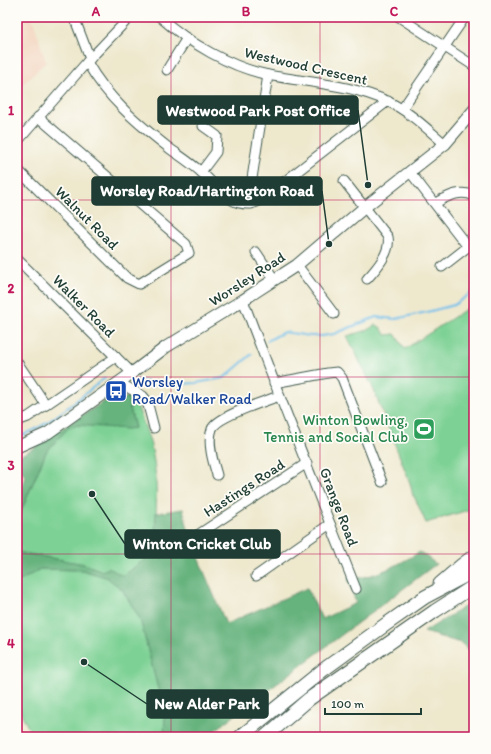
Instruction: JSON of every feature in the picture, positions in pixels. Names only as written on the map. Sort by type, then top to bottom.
[{"type":"highway","points":[[426,598],[474,556]]},
{"type":"highway","points":[[240,737],[328,667],[378,630],[426,598],[474,571]]},
{"type":"highway","points":[[265,737],[309,699],[435,611],[474,587]]},
{"type":"main road","name":"Worsley Road","points":[[17,448],[48,433],[132,373],[166,346],[243,300],[296,265],[365,207],[445,144],[473,115]]},
{"type":"street","points":[[74,17],[89,60],[104,88],[131,117],[201,172],[221,191],[233,200],[244,204],[251,204],[262,199],[388,102]]},
{"type":"street","points":[[17,142],[89,60],[130,17]]},
{"type":"street","name":"Westwood Crescent","points":[[160,17],[187,38],[239,66],[268,75],[346,87],[388,102],[402,109],[445,144]]},
{"type":"street","points":[[402,109],[465,17]]},
{"type":"street","points":[[404,18],[474,66]]},
{"type":"street","points":[[167,70],[187,38]]},
{"type":"street","points":[[251,204],[251,185],[268,75]]},
{"type":"street","name":"Walnut Road","points":[[17,169],[127,278],[139,284],[189,253],[186,244],[38,117]]},
{"type":"street","points":[[201,172],[216,152],[216,136],[203,126]]},
{"type":"street","points":[[410,172],[435,204],[471,245],[442,268]]},
{"type":"street","points":[[344,181],[385,232],[389,241],[387,250],[367,279]]},
{"type":"street","points":[[435,204],[458,194],[470,194],[474,196]]},
{"type":"street","points":[[256,252],[274,279]]},
{"type":"street","name":"Walker Road","points":[[17,259],[132,373]]},
{"type":"street","points":[[296,265],[334,314]]},
{"type":"street","name":"Grange Road","points":[[243,300],[279,396],[356,589]]},
{"type":"street","points":[[17,421],[28,417],[116,357]]},
{"type":"street","points":[[17,362],[46,405]]},
{"type":"street","points":[[274,383],[337,372],[342,378],[382,482]]},
{"type":"street","points":[[118,382],[143,396],[147,401],[154,428]]},
{"type":"street","points":[[217,475],[210,440],[212,428],[217,422],[230,415],[279,396]]},
{"type":"street","name":"Hastings Road","points":[[196,536],[307,463]]},
{"type":"street","points":[[256,576],[330,524]]},
{"type":"shaded area","points":[[17,17],[32,17],[46,62],[17,90]]},
{"type":"green space","name":"Winton Bowling, Tennis and Social Club","points":[[474,304],[474,506],[468,510],[426,523],[413,496],[410,483],[373,388],[347,336],[365,331],[376,325],[380,327],[386,335],[395,334],[405,349]]},
{"type":"green space","points":[[116,394],[120,401],[127,397],[135,428],[127,429],[77,425],[67,429],[46,452],[17,521],[17,501],[25,476],[17,464],[17,457],[36,447],[50,436]]},
{"type":"green space","points":[[127,397],[134,397],[152,450],[156,475],[154,552],[123,577],[109,568],[102,571],[84,564],[17,552],[17,521],[46,452],[67,429],[77,425],[135,428]]},
{"type":"green space","points":[[183,509],[191,541],[226,624],[307,588],[322,619],[356,603],[348,579],[377,573],[420,552],[436,564],[206,737],[164,737],[165,716],[140,619],[122,589],[106,577],[82,570],[40,569],[17,582],[17,552],[84,564],[102,571],[109,568],[123,576],[154,552],[156,513]]},
{"type":"green space","points":[[39,569],[82,570],[106,577],[122,589],[140,619],[165,716],[164,737],[33,737],[17,705],[17,582]]},
{"type":"green space","points":[[469,604],[474,614],[474,654],[461,643],[424,632]]},
{"type":"waterway","points":[[267,341],[284,332],[310,336],[322,336],[334,334],[376,317],[395,319],[427,312],[454,305],[474,291]]},
{"type":"waterway","points":[[137,380],[163,385],[196,383],[224,378],[252,354]]},
{"type":"waterway","points":[[17,437],[40,427],[74,403],[105,378]]},
{"type":"place","name":"Westwood Park Post Office","points":[[368,185]]},
{"type":"place","name":"Worsley Road/Hartington Road","points":[[329,244]]},
{"type":"place","name":"Worsley Road/Walker Road","points":[[116,391]]},
{"type":"place","name":"Winton Bowling, Tennis and Social Club","points":[[424,429]]},
{"type":"place","name":"Winton Cricket Club","points":[[92,494]]},
{"type":"place","name":"New Alder Park","points":[[84,662]]}]
